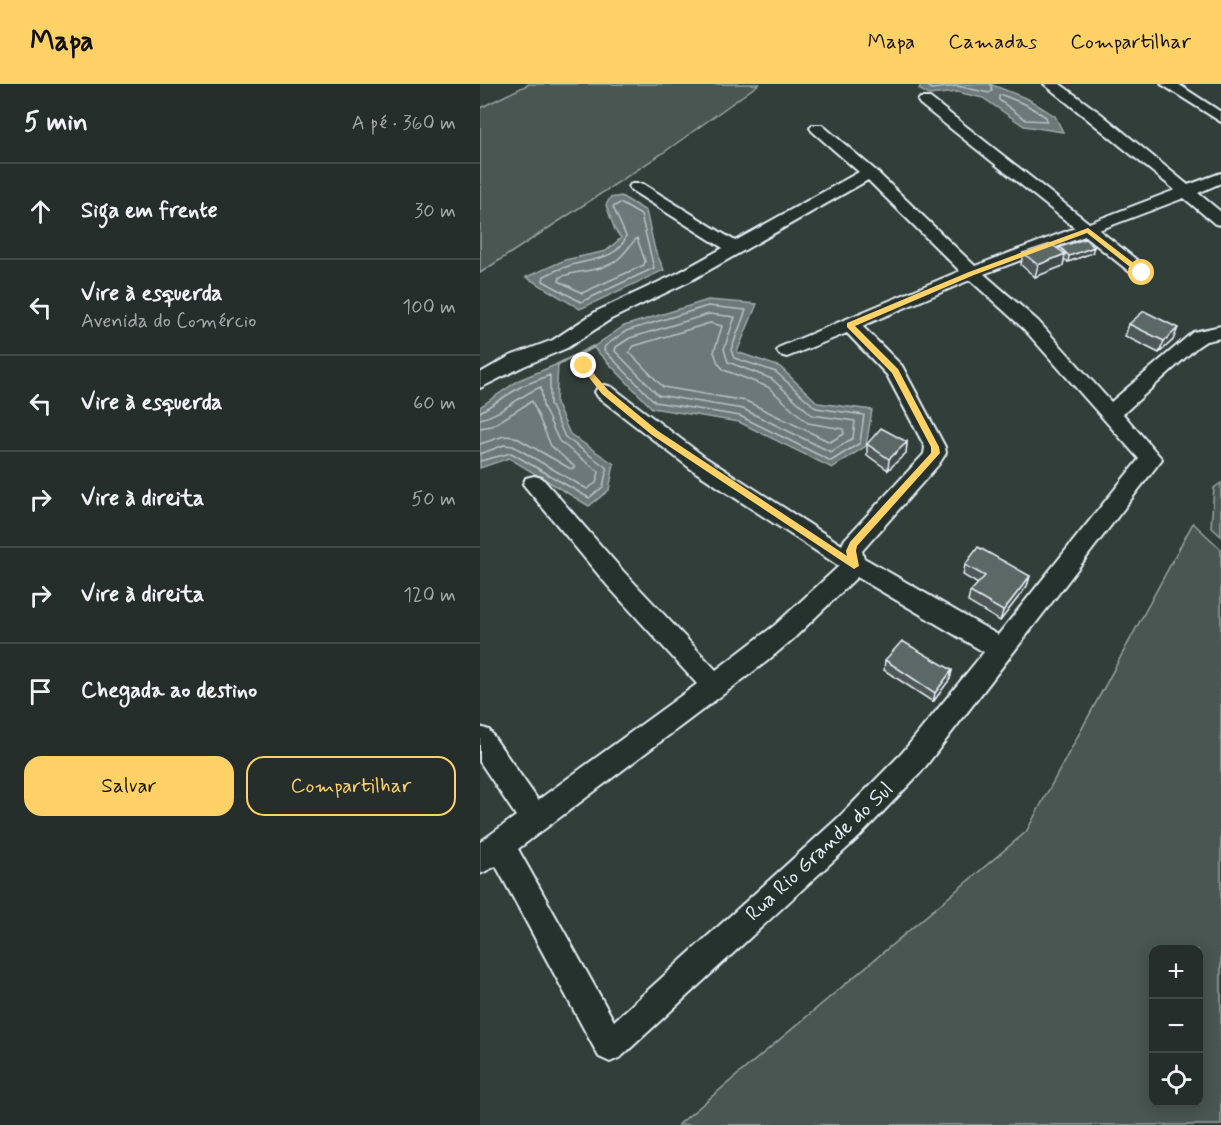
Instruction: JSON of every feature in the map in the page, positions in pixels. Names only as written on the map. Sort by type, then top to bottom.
[{"type":"street","points":[[1051,84],[1095,116],[1221,220]]},
{"type":"street","points":[[1168,84],[1221,118]]},
{"type":"street","points":[[926,101],[1142,273]]},
{"type":"street","points":[[817,128],[869,173],[972,273],[1031,325],[1111,413],[1200,336],[1221,332]]},
{"type":"street","points":[[480,381],[518,361],[560,344],[604,315],[684,277],[869,173]]},
{"type":"street","points":[[787,351],[972,273],[1221,178]]},
{"type":"street","points":[[637,187],[734,248]]},
{"type":"street","points":[[850,325],[895,371],[935,447],[935,453],[853,545],[851,551],[854,566]]},
{"type":"street","points":[[605,392],[683,453],[854,566],[1001,649]]},
{"type":"street","name":"Rua Rio Grande do Sul","points":[[490,852],[610,1046],[880,796],[942,726],[1150,459],[1111,413]]},
{"type":"street","points":[[534,484],[608,570],[715,686]]},
{"type":"street","points":[[490,852],[715,686],[784,632],[854,566]]},
{"type":"street","points":[[480,739],[535,819]]},
{"type":"path","points":[[572,359],[590,372],[605,392]]},
{"type":"shaded area","points":[[529,84],[759,84],[663,153],[480,273],[480,108]]},
{"type":"shaded area","points":[[1221,483],[1221,536],[1211,527],[1214,488]]},
{"type":"shaded area","points":[[1193,523],[1221,549],[1221,1125],[678,1125],[1026,832]]},
{"type":"water","points":[[921,84],[990,84],[1028,99],[1055,116],[1063,132],[1024,126],[983,98],[957,92],[929,95],[919,89]]},
{"type":"water","points":[[621,196],[646,211],[655,250],[664,270],[580,309],[526,277],[565,260],[606,251],[621,238],[615,230],[606,205],[610,198]]},
{"type":"water","points":[[708,300],[757,304],[737,352],[780,367],[818,403],[872,410],[866,446],[832,468],[739,422],[652,408],[593,347],[624,326]]},
{"type":"water","points":[[558,364],[556,403],[570,434],[614,464],[609,490],[589,506],[509,458],[480,468],[480,407],[519,380]]},
{"type":"building","points":[[1085,239],[1094,247],[1069,256],[1060,247]]},
{"type":"building","points":[[1051,244],[1065,254],[1038,265],[1023,253]]},
{"type":"building","points":[[1144,311],[1178,328],[1164,341],[1129,324]]},
{"type":"building","points":[[881,428],[907,442],[889,459],[867,444]]},
{"type":"building","points":[[978,547],[1030,576],[1003,611],[970,592],[985,576],[965,565]]},
{"type":"building","points":[[902,641],[952,670],[935,693],[885,660]]},
{"type":"waterway","points":[[558,364],[593,347]]},
{"type":"route","points":[[584,366],[605,392],[655,433],[854,566],[851,551],[853,545],[932,459],[935,447],[895,371],[850,325],[972,273],[1088,230],[1142,273]]}]
